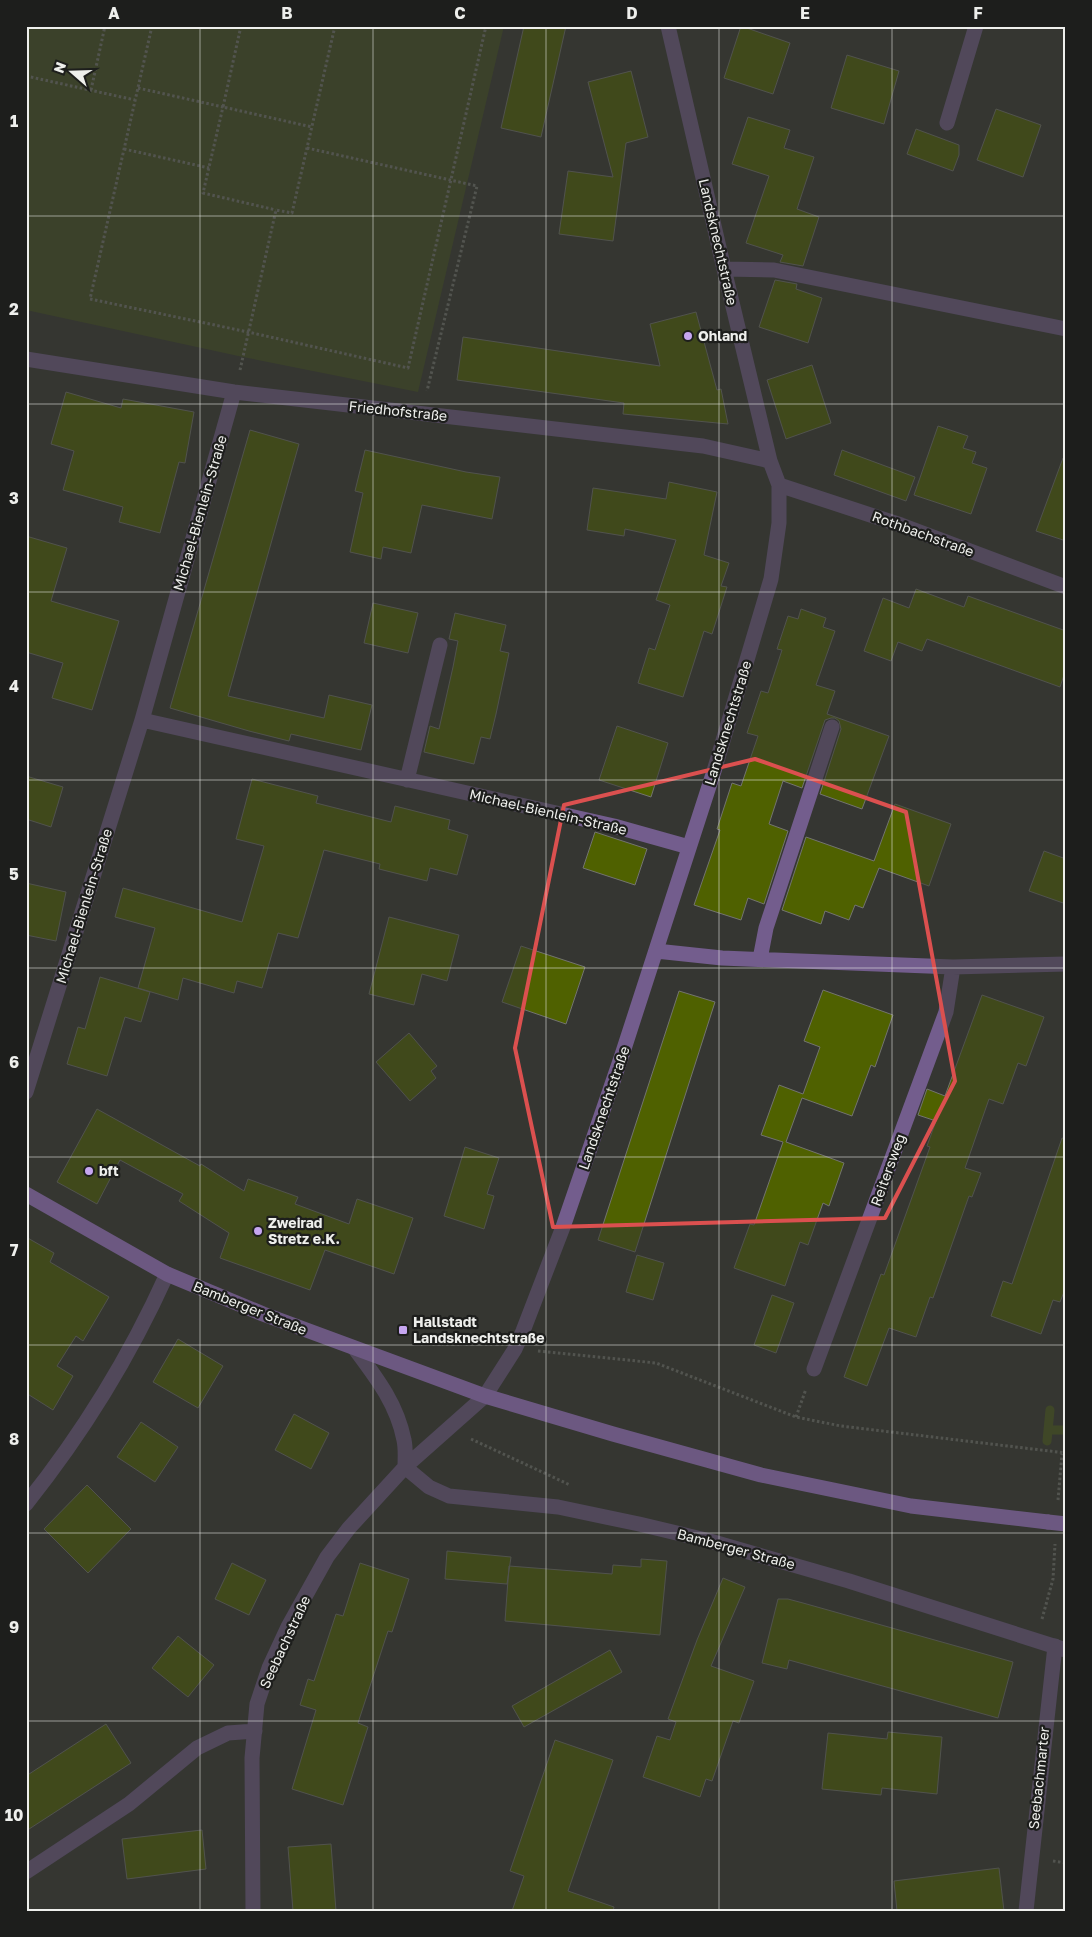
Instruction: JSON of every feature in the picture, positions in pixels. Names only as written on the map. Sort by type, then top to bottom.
[{"type":"main road","name":"Bamberger Straße","points":[[26,1194],[167,1274],[355,1348],[485,1396],[761,1475],[911,1506],[1066,1524]]},
{"type":"street","name":"Landsknechtstraße","points":[[485,1396],[515,1349],[563,1227],[656,951],[717,762],[771,579],[780,523],[779,486],[770,461],[668,26]]},
{"type":"street","points":[[947,123],[976,26]]},
{"type":"street","points":[[724,269],[774,270],[1066,328]]},
{"type":"street","name":"Friedhofstraße","points":[[26,359],[234,392],[703,446],[770,461]]},
{"type":"street","name":"Michael-Bienlein-Straße","points":[[26,1092],[142,720],[234,392]]},
{"type":"street","name":"Rothbachstraße","points":[[779,486],[901,525],[1066,588]]},
{"type":"street","points":[[407,780],[440,645]]},
{"type":"street","name":"Michael-Bienlein-Straße","points":[[142,720],[614,826],[689,847]]},
{"type":"street","points":[[760,959],[766,928],[832,727]]},
{"type":"street","points":[[656,951],[722,958],[953,967],[1066,964]]},
{"type":"street","name":"Reitersweg","points":[[814,1370],[946,1012],[953,967]]},
{"type":"street","points":[[26,1504],[59,1463],[108,1385],[151,1310],[167,1274]]},
{"type":"street","points":[[355,1348],[381,1384],[396,1412],[404,1441],[405,1467]]},
{"type":"street","name":"Seebachstraße","points":[[253,1911],[252,1758],[257,1704],[288,1627],[327,1557],[350,1528],[405,1467],[485,1396]]},
{"type":"street","name":"Bamberger Straße","points":[[405,1467],[429,1487],[449,1496],[558,1507],[701,1539],[849,1581],[1060,1648]]},
{"type":"street","name":"Seebachmarter","points":[[1026,1911],[1060,1648]]},
{"type":"street","points":[[26,1872],[129,1804],[197,1748],[228,1733],[255,1731]]},
{"type":"path","points":[[91,90],[105,26]]},
{"type":"path","points":[[152,26],[90,299],[408,368],[486,26]]},
{"type":"path","points":[[241,26],[203,193],[292,213],[334,26]]},
{"type":"path","points":[[26,76],[135,100]]},
{"type":"path","points":[[138,88],[312,127]]},
{"type":"path","points":[[307,148],[477,186],[422,414]]},
{"type":"path","points":[[124,149],[209,168]]},
{"type":"path","points":[[234,392],[276,210]]},
{"type":"path","points":[[515,1349],[656,1363],[796,1417],[841,1426],[920,1437],[1066,1453]]},
{"type":"path","points":[[796,1417],[814,1370]]},
{"type":"path","points":[[448,1428],[574,1487]]},
{"type":"highlighted area","points":[[755,759],[906,812],[955,1081],[885,1218],[553,1227],[515,1048],[564,805]]},
{"type":"green space","points":[[26,26],[504,26],[418,392],[243,357],[26,310]]},
{"type":"building","points":[[524,26],[566,26],[541,137],[501,128]]},
{"type":"building","points":[[741,26],[790,43],[773,94],[724,78]]},
{"type":"building","points":[[847,55],[899,71],[884,124],[831,108]]},
{"type":"building","points":[[631,71],[648,137],[626,143],[613,241],[559,234],[568,171],[613,177],[588,82]]},
{"type":"building","points":[[996,109],[1041,125],[1023,177],[977,160]]},
{"type":"building","points":[[748,117],[790,130],[784,148],[814,157],[797,209],[819,217],[803,266],[780,262],[783,255],[746,243],[769,176],[732,164]]},
{"type":"building","points":[[916,129],[959,145],[959,155],[953,171],[907,154]]},
{"type":"building","points":[[775,280],[797,284],[796,289],[822,298],[808,343],[759,327]]},
{"type":"building","points":[[696,312],[717,390],[721,389],[728,424],[623,414],[624,403],[457,380],[463,337],[660,366],[650,324]]},
{"type":"building","points":[[812,365],[831,423],[786,439],[767,380]]},
{"type":"building","points":[[66,392],[121,408],[123,399],[194,412],[185,463],[179,462],[160,533],[119,522],[123,507],[63,490],[74,451],[51,444]]},
{"type":"building","points":[[938,426],[968,436],[963,448],[976,452],[972,463],[987,468],[971,514],[914,495]]},
{"type":"building","points":[[250,430],[299,444],[228,696],[324,718],[329,695],[372,705],[361,750],[291,734],[289,741],[170,708]]},
{"type":"building","points":[[365,450],[466,472],[500,477],[492,519],[422,505],[411,553],[383,547],[381,559],[350,552],[363,493],[355,491]]},
{"type":"building","points":[[842,450],[915,477],[906,501],[834,475]]},
{"type":"building","points":[[1063,458],[1066,459],[1066,541],[1036,531]]},
{"type":"building","points":[[669,482],[717,492],[704,555],[729,563],[721,586],[727,587],[712,634],[704,631],[683,697],[638,683],[649,648],[655,650],[670,605],[656,600],[676,540],[625,529],[624,536],[587,530],[593,488],[666,499]]},
{"type":"building","points":[[26,536],[67,548],[51,601],[119,621],[92,710],[52,698],[63,663],[26,652]]},
{"type":"building","points":[[916,589],[964,607],[968,596],[1066,631],[1066,669],[1060,687],[927,639],[922,651],[898,642],[891,661],[864,651],[883,598],[909,608]]},
{"type":"building","points":[[373,603],[418,613],[408,653],[364,643]]},
{"type":"building","points":[[801,609],[826,618],[823,627],[835,631],[816,685],[835,691],[827,714],[889,736],[862,809],[820,794],[841,729],[839,721],[835,718],[825,720],[802,788],[783,781],[769,824],[788,831],[764,904],[748,898],[741,920],[694,905],[720,830],[717,829],[732,783],[741,786],[758,736],[747,733],[761,691],[768,693],[782,650],[777,649],[788,616],[798,619]]},
{"type":"building","points":[[455,613],[506,625],[500,651],[509,653],[496,714],[490,739],[481,737],[474,764],[424,752],[430,726],[439,729],[453,667],[458,641],[449,639]]},
{"type":"building","points":[[617,726],[668,743],[651,797],[599,780]]},
{"type":"building","points":[[26,776],[63,787],[51,827],[26,819]]},
{"type":"building","points":[[252,779],[318,796],[316,803],[391,822],[395,806],[450,820],[448,829],[468,835],[457,875],[430,868],[427,881],[379,869],[380,864],[324,850],[298,938],[278,933],[262,988],[237,981],[234,993],[183,978],[178,1000],[138,988],[155,928],[115,917],[123,888],[242,922],[264,846],[236,839]]},
{"type":"building","points":[[895,804],[951,824],[929,886],[879,868],[863,908],[855,905],[849,920],[825,911],[821,924],[782,910],[806,837],[874,861]]},
{"type":"building","points":[[595,832],[647,849],[635,885],[583,868]]},
{"type":"building","points":[[1044,851],[1066,859],[1066,904],[1029,891]]},
{"type":"building","points":[[26,883],[66,892],[56,941],[26,935]]},
{"type":"building","points":[[389,917],[459,935],[447,981],[422,974],[414,1005],[369,994]]},
{"type":"building","points":[[521,946],[585,967],[566,1024],[502,1002]]},
{"type":"building","points":[[100,977],[150,992],[141,1022],[125,1017],[107,1076],[67,1064],[78,1027],[85,1029]]},
{"type":"building","points":[[823,990],[893,1015],[875,1067],[871,1065],[852,1116],[802,1098],[786,1142],[844,1163],[829,1206],[823,1203],[808,1245],[800,1242],[785,1286],[734,1268],[750,1224],[754,1225],[783,1142],[761,1135],[779,1085],[803,1094],[820,1047],[804,1041]]},
{"type":"building","points":[[679,991],[715,1002],[635,1252],[598,1240]]},
{"type":"building","points":[[982,995],[1044,1017],[1026,1066],[1018,1063],[1003,1104],[989,1099],[965,1168],[981,1173],[972,1197],[969,1196],[933,1298],[930,1297],[916,1337],[889,1328],[867,1386],[844,1377],[881,1274],[884,1275],[930,1147],[927,1146],[936,1121],[918,1115],[927,1089],[945,1096]]},
{"type":"building","points":[[409,1033],[437,1066],[431,1071],[436,1078],[410,1101],[376,1062]]},
{"type":"building","points":[[97,1109],[200,1166],[201,1164],[244,1191],[248,1179],[298,1197],[295,1204],[349,1224],[357,1199],[413,1218],[394,1274],[325,1250],[310,1290],[220,1258],[229,1233],[179,1201],[183,1194],[120,1160],[97,1204],[57,1182]]},
{"type":"building","points":[[1062,1138],[1066,1139],[1066,1287],[1060,1302],[1053,1300],[1041,1334],[991,1316],[1003,1281],[1012,1284]]},
{"type":"building","points":[[465,1147],[499,1158],[487,1194],[494,1196],[484,1229],[444,1216]]},
{"type":"building","points":[[26,1237],[54,1253],[50,1262],[109,1297],[83,1341],[76,1336],[57,1366],[73,1376],[53,1410],[26,1393]]},
{"type":"building","points":[[637,1255],[664,1263],[653,1300],[626,1292]]},
{"type":"building","points":[[772,1295],[794,1303],[776,1353],[754,1345]]},
{"type":"building","points":[[178,1339],[223,1366],[198,1408],[153,1382]]},
{"type":"building","points":[[294,1414],[329,1433],[311,1469],[275,1450]]},
{"type":"building","points":[[141,1422],[178,1447],[155,1482],[117,1457]]},
{"type":"building","points":[[87,1485],[131,1529],[88,1573],[44,1529]]},
{"type":"building","points":[[447,1551],[511,1557],[507,1584],[445,1579]]},
{"type":"building","points":[[641,1559],[667,1561],[660,1635],[505,1621],[509,1566],[612,1574],[613,1565],[641,1567]]},
{"type":"building","points":[[232,1563],[266,1580],[249,1615],[215,1599]]},
{"type":"building","points":[[360,1563],[409,1579],[392,1632],[388,1631],[358,1723],[368,1727],[343,1805],[292,1789],[316,1710],[300,1705],[308,1679],[314,1681],[336,1614],[343,1616]]},
{"type":"building","points":[[723,1578],[745,1587],[711,1666],[754,1681],[739,1723],[733,1721],[712,1781],[706,1779],[700,1797],[643,1777],[657,1736],[670,1740],[676,1722],[668,1719],[697,1640]]},
{"type":"building","points":[[778,1599],[788,1599],[803,1603],[1013,1662],[998,1718],[789,1660],[787,1669],[762,1663]]},
{"type":"building","points":[[178,1636],[214,1665],[188,1697],[152,1668]]},
{"type":"building","points":[[610,1650],[622,1672],[524,1727],[512,1706]]},
{"type":"building","points":[[106,1724],[131,1763],[26,1831],[26,1776]]},
{"type":"building","points":[[888,1732],[942,1737],[937,1794],[882,1788],[881,1795],[822,1789],[828,1733],[887,1739]]},
{"type":"building","points":[[555,1740],[613,1760],[568,1891],[614,1907],[613,1911],[512,1911],[524,1876],[510,1871]]},
{"type":"building","points":[[202,1830],[206,1869],[127,1879],[122,1839]]},
{"type":"building","points":[[331,1844],[336,1911],[293,1911],[288,1847]]},
{"type":"building","points":[[999,1868],[1004,1911],[897,1911],[894,1881]]},
{"type":"waterway","points":[[1047,1441],[1050,1410]]},
{"type":"waterway","points":[[1048,1430],[1066,1430]]},
{"type":"place","name":"Ohland","points":[[688,336]]},
{"type":"place","name":"bft","points":[[89,1171]]},
{"type":"place","name":"Zweirad Stretz e.K.","points":[[258,1231]]},
{"type":"place","name":"Hallstadt Landsknechtstraße","points":[[403,1330]]}]
